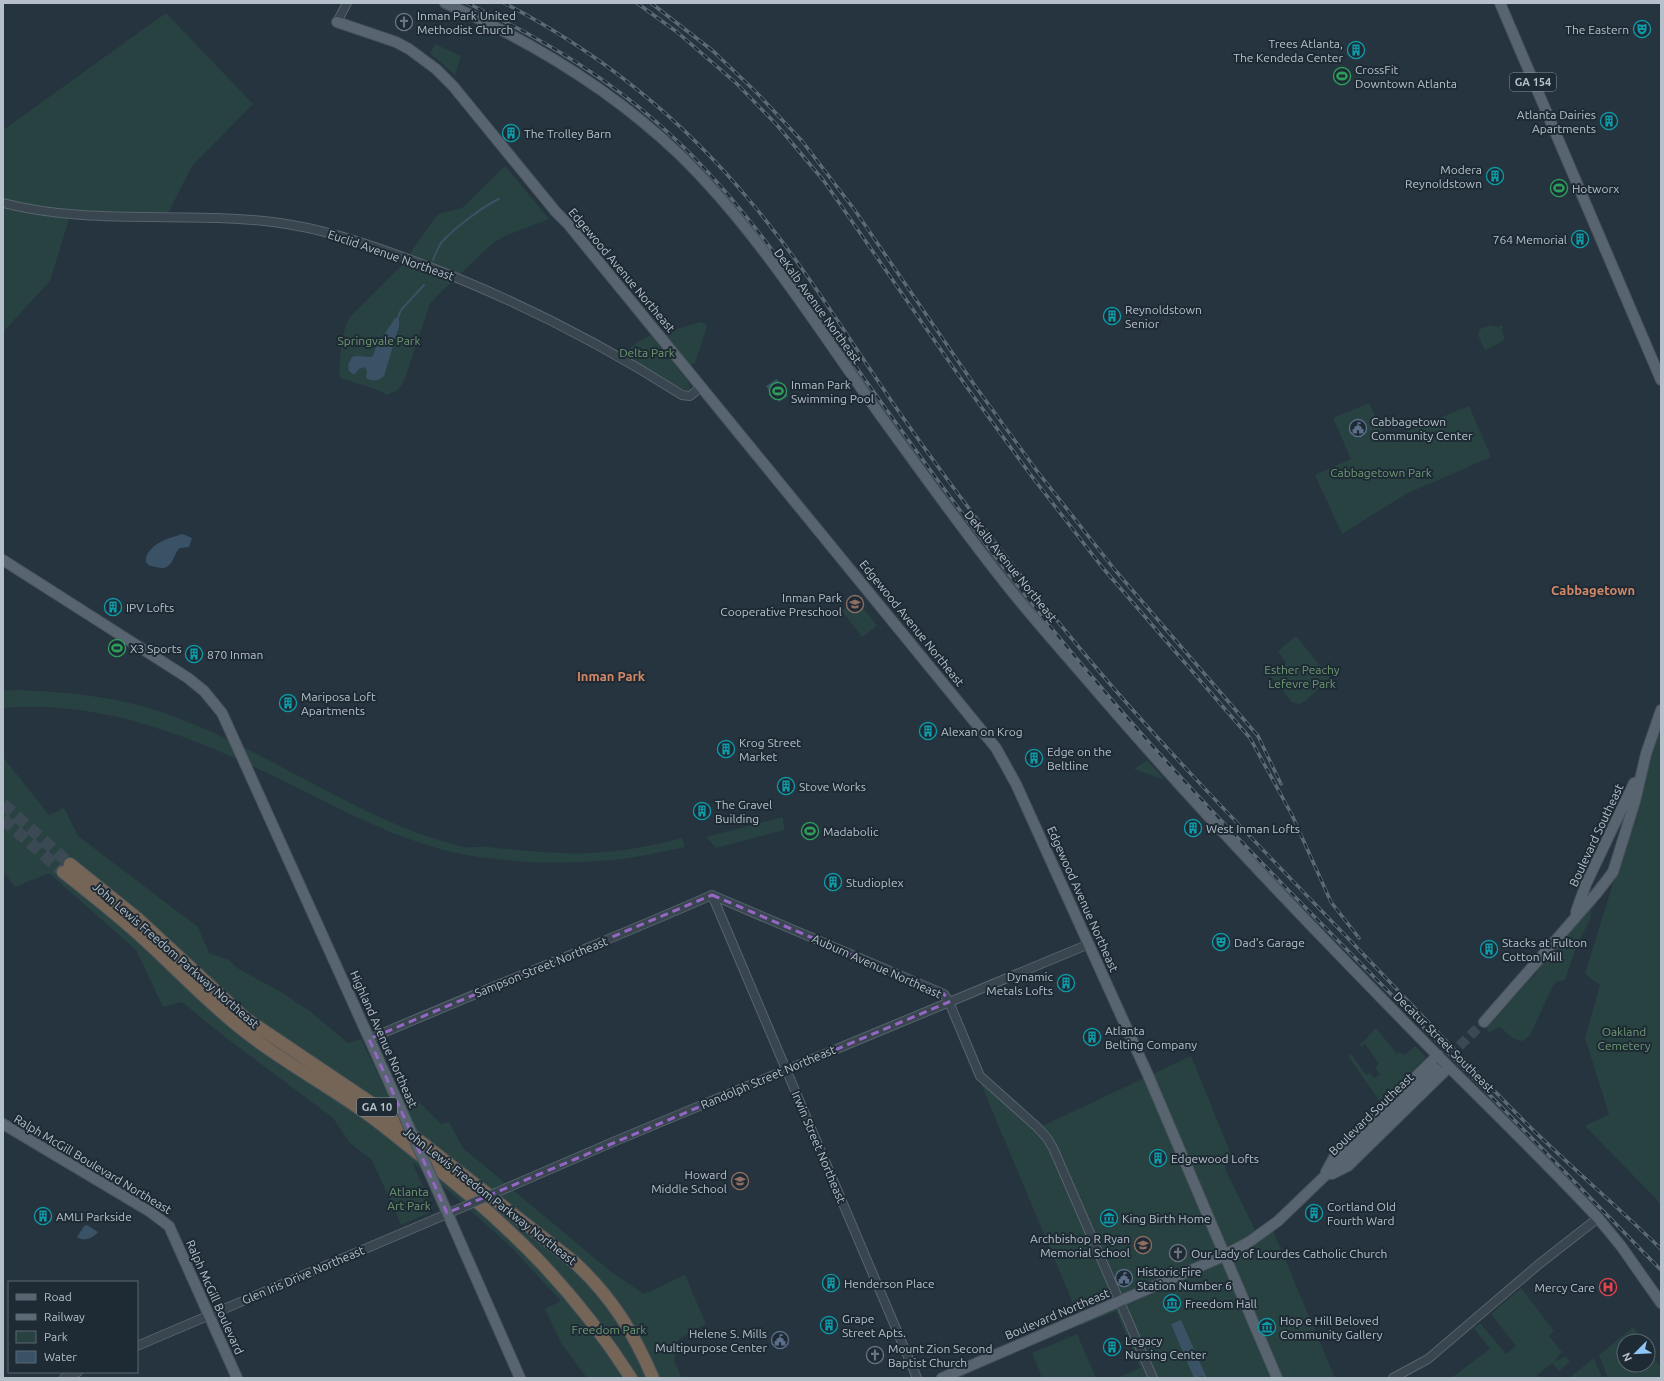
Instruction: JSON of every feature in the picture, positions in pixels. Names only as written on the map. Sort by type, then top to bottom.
[{"type":"highway","name":"John Lewis Freedom Parkway Northeast","points":[[631,1378],[593,1324],[565,1289],[531,1251],[491,1213],[451,1179],[360,1109],[249,1035],[214,1006],[66,868],[137,918],[245,1018],[382,1110],[577,1265],[597,1285],[616,1308],[635,1339],[653,1378]]},
{"type":"main road","name":"DeKalb Avenue Northeast","points":[[446,3],[521,39],[580,75],[641,121],[680,155],[707,183],[774,267],[956,520],[1019,600],[1104,700],[1200,805]]},
{"type":"main road","name":"GA 154","points":[[1500,3],[1661,380]]},
{"type":"main road","name":"Edgewood Avenue Northeast","points":[[337,22],[396,42],[422,58],[448,81],[989,738],[1016,784],[1146,1071],[1276,1378]]},
{"type":"main road","name":"Highland Avenue Northeast","points":[[3,560],[192,681],[213,700],[222,712],[439,1194],[520,1378]]},
{"type":"main road","name":"Boulevard Southeast","points":[[1574,916],[1583,892],[1642,766],[1661,710]]},
{"type":"main road","name":"Boulevard Southeast","points":[[1484,1022],[1613,872],[1635,801],[1642,766]]},
{"type":"main road","name":"Decatur Street Southeast","points":[[1200,805],[1226,836],[1598,1218],[1621,1246],[1661,1303]]},
{"type":"main road","name":"Boulevard Southeast","points":[[1323,1178],[1336,1154],[1438,1055]]},
{"type":"main road","points":[[1323,1178],[1348,1166],[1450,1067]]},
{"type":"main road","name":"Boulevard Southeast","points":[[1225,1255],[1266,1231],[1436,1068]]},
{"type":"main road","name":"Ralph McGill Boulevard Northeast","points":[[3,1124],[149,1211],[170,1226]]},
{"type":"main road","name":"Ralph McGill Boulevard","points":[[170,1226],[237,1378]]},
{"type":"main road","name":"Boulevard Northeast","points":[[942,1378],[1225,1255]]},
{"type":"street","points":[[337,22],[347,3]]},
{"type":"street","name":"Euclid Avenue Northeast","points":[[3,203],[31,210],[74,215],[217,216],[289,224],[337,234],[465,281],[599,346],[682,395],[690,396],[701,387]]},
{"type":"street","name":"Sampson Street Northeast","points":[[369,1039],[464,998],[583,951],[712,895]]},
{"type":"street","name":"Auburn Avenue Northeast","points":[[712,895],[944,994],[949,1002],[980,1076],[1037,1126],[1051,1145],[1153,1378]]},
{"type":"street","name":"Irwin Street Northeast","points":[[712,895],[917,1378]]},
{"type":"street","name":"Randolph Street Northeast","points":[[447,1213],[1089,944]]},
{"type":"street","name":"Glen Iris Drive Northeast","points":[[138,1346],[447,1213]]},
{"type":"street","points":[[1393,1378],[1428,1359],[1532,1270],[1598,1218]]},
{"type":"street","points":[[64,1378],[76,1373]]},
{"type":"highlighted area","points":[[712,895],[944,994],[949,1002],[447,1213],[369,1039]]},
{"type":"green space","points":[[166,13],[253,104],[192,166],[166,217],[69,219],[50,281],[3,332],[3,130]]},
{"type":"green space","points":[[435,44],[461,56],[455,75],[430,53]]},
{"type":"green space","name":"Springvale Park","points":[[505,166],[549,219],[505,236],[493,243],[430,304],[404,381],[398,390],[387,395],[378,390],[341,378],[339,374],[344,330],[350,317],[400,267],[438,214],[462,208]]},
{"type":"green space","name":"Delta Park","points":[[701,322],[705,323],[707,327],[695,363],[690,365],[666,336],[669,331]]},
{"type":"green space","points":[[1490,325],[1498,327],[1502,325],[1503,327],[1501,329],[1505,338],[1503,341],[1485,350],[1478,335],[1480,329]]},
{"type":"green space","name":"Delta Park","points":[[651,335],[689,383],[690,390],[682,389],[626,355],[626,351],[639,341]]},
{"type":"green space","name":"Cabbagetown Park","points":[[1369,403],[1386,440],[1469,406],[1491,457],[1406,494],[1342,534],[1315,475],[1351,459],[1333,418]]},
{"type":"green space","points":[[857,600],[877,626],[862,637],[842,611]]},
{"type":"green space","name":"Esther Peachy Lefevre Park","points":[[1296,636],[1330,678],[1305,701],[1299,704],[1292,702],[1270,676],[1286,663],[1278,651]]},
{"type":"green space","points":[[18,690],[95,696],[133,704],[170,715],[244,747],[351,803],[387,820],[424,835],[463,847],[485,847],[562,853],[591,853],[654,845],[682,838],[685,847],[648,855],[590,862],[520,861],[451,852],[412,840],[376,826],[222,752],[151,726],[115,716],[78,710],[41,707],[3,708],[3,691]]},
{"type":"green space","name":"Oakland Cemetery","points":[[1661,727],[1661,1204],[1585,1126],[1609,1114],[1585,1038],[1600,985],[1585,974]]},
{"type":"green space","name":"Freedom Park","points":[[3,757],[49,815],[64,808],[78,836],[198,927],[209,953],[229,960],[237,968],[281,992],[311,1012],[348,1043],[361,1039],[391,1101],[412,1095],[441,1124],[449,1122],[463,1148],[610,1271],[644,1294],[685,1275],[706,1324],[678,1340],[674,1360],[682,1378],[587,1378],[561,1343],[545,1309],[561,1301],[510,1246],[451,1193],[412,1162],[433,1209],[431,1212],[401,1225],[372,1160],[350,1143],[333,1118],[225,1037],[182,1002],[163,1007],[136,950],[49,873],[15,887],[3,871]]},
{"type":"green space","points":[[1147,760],[1165,780],[1134,769]]},
{"type":"green space","points":[[783,817],[784,830],[716,848],[706,837]]},
{"type":"green space","points":[[1592,902],[1590,920],[1577,944],[1565,980],[1556,982],[1552,988],[1530,1035],[1523,1041],[1519,1041],[1499,1027],[1489,1032],[1487,1030],[1488,1027],[1528,981],[1537,973],[1538,966]]},
{"type":"green space","points":[[1376,1028],[1397,1054],[1399,1052],[1405,1055],[1415,1046],[1426,1057],[1381,1103],[1348,1056],[1351,1054],[1366,1075],[1370,1073],[1374,1078],[1380,1075],[1375,1067],[1379,1064],[1365,1044],[1361,1047],[1360,1045]]},
{"type":"green space","points":[[1191,1056],[1233,1159],[1225,1167],[1226,1171],[1258,1236],[1271,1226],[1335,1378],[1117,1378],[1140,1368],[1116,1311],[1082,1325],[979,1079],[1038,1128]]},
{"type":"green space","points":[[1521,1288],[1554,1331],[1549,1336],[1562,1352],[1555,1360],[1557,1361],[1565,1356],[1570,1362],[1559,1371],[1552,1363],[1537,1375],[1539,1378],[1451,1378],[1490,1349],[1474,1328],[1480,1323],[1506,1354],[1516,1346],[1491,1314]]},
{"type":"green space","points":[[1633,1327],[1637,1333],[1626,1333]]},
{"type":"green space","points":[[1077,1334],[1096,1378],[1042,1378],[1032,1353]]},
{"type":"green space","points":[[1616,1341],[1616,1373],[1656,1373],[1656,1361],[1661,1368],[1661,1378],[1608,1378],[1599,1355]]},
{"type":"green space","points":[[1594,1358],[1602,1378],[1569,1378]]},
{"type":"water","points":[[395,318],[399,319],[399,327],[384,376],[375,380],[368,379],[366,378],[367,372],[365,367],[359,369],[354,375],[349,371],[348,365],[352,357],[373,356],[376,347]]},
{"type":"water","name":"Inman Park Swimming Pool","points":[[777,379],[788,396],[779,402],[772,390],[770,392],[766,386]]},
{"type":"water","points":[[183,534],[192,538],[189,547],[180,548],[168,566],[161,568],[147,564],[146,559],[148,554],[155,545],[172,537]]},
{"type":"water","points":[[87,1225],[98,1232],[89,1239],[77,1237],[84,1226]]},
{"type":"water","points":[[1181,1320],[1207,1378],[1202,1376],[1194,1378],[1171,1324]]},
{"type":"waterway","points":[[433,260],[441,243],[452,232],[492,202],[499,199]]},
{"type":"waterway","points":[[397,320],[401,310],[424,285]]},
{"type":"tunnel","points":[[3,804],[70,864]]},
{"type":"tunnel","points":[[3,819],[63,872]]},
{"type":"tunnel","points":[[1438,1067],[1484,1022]]},
{"type":"railway","points":[[467,3],[495,16],[549,46],[601,79],[650,116],[698,162],[745,214],[998,561],[1061,640],[1128,719],[1272,874],[1661,1270]]},
{"type":"railway","points":[[504,3],[539,22],[606,66],[667,115],[724,171],[791,253],[904,419],[974,515],[1047,609],[1124,700],[1232,817],[1529,1126],[1661,1249]]},
{"type":"railway","points":[[637,3],[677,32],[736,83],[776,124],[824,181],[966,386],[1030,474],[1102,567],[1250,738],[1292,815],[1331,902],[1359,938]]},
{"type":"railway","points":[[651,3],[713,51],[757,93],[802,141],[854,209],[973,383],[1037,471],[1115,570],[1258,736],[1281,784]]},
{"type":"place","name":"Inman Park United Methodist Church","points":[[404,22]]},
{"type":"place","name":"The Eastern","points":[[1642,29]]},
{"type":"place","name":"Trees Atlanta, The Kendeda Center","points":[[1356,50]]},
{"type":"place","name":"CrossFit Downtown Atlanta","points":[[1342,76]]},
{"type":"place","name":"Atlanta Dairies Apartments","points":[[1609,121]]},
{"type":"place","name":"The Trolley Barn","points":[[511,133]]},
{"type":"place","name":"Modera Reynoldstown","points":[[1495,176]]},
{"type":"place","name":"Hotworx","points":[[1559,188]]},
{"type":"place","name":"764 Memorial","points":[[1580,239]]},
{"type":"place","name":"Reynoldstown Senior","points":[[1112,316]]},
{"type":"place","name":"Inman Park Swimming Pool","points":[[778,391]]},
{"type":"place","name":"Cabbagetown Community Center","points":[[1358,428]]},
{"type":"place","name":"Inman Park Cooperative Preschool","points":[[855,604]]},
{"type":"place","name":"IPV Lofts","points":[[113,607]]},
{"type":"place","name":"X3 Sports","points":[[117,648]]},
{"type":"place","name":"870 Inman","points":[[194,654]]},
{"type":"place","name":"Mariposa Loft Apartments","points":[[288,703]]},
{"type":"place","name":"Alexan on Krog","points":[[928,731]]},
{"type":"place","name":"Krog Street Market","points":[[726,749]]},
{"type":"place","name":"Edge on the Beltline","points":[[1034,758]]},
{"type":"place","name":"Stove Works","points":[[786,786]]},
{"type":"place","name":"The Gravel Building","points":[[702,811]]},
{"type":"place","name":"West Inman Lofts","points":[[1193,828]]},
{"type":"place","name":"Madabolic","points":[[810,831]]},
{"type":"place","name":"Studioplex","points":[[833,882]]},
{"type":"place","name":"Dad's Garage","points":[[1221,942]]},
{"type":"place","name":"Stacks at Fulton Cotton Mill","points":[[1489,949]]},
{"type":"place","name":"Dynamic Metals Lofts","points":[[1066,983]]},
{"type":"place","name":"Atlanta Belting Company","points":[[1092,1037]]},
{"type":"place","name":"Edgewood Lofts","points":[[1158,1158]]},
{"type":"place","name":"Howard Middle School","points":[[740,1181]]},
{"type":"place","name":"Cortland Old Fourth Ward","points":[[1314,1213]]},
{"type":"place","name":"AMLI Parkside","points":[[43,1216]]},
{"type":"place","name":"King Birth Home","points":[[1109,1218]]},
{"type":"place","name":"Archbishop R Ryan Memorial School","points":[[1143,1245]]},
{"type":"place","name":"Our Lady of Lourdes Catholic Church","points":[[1178,1253]]},
{"type":"place","name":"Historic Fire Station Number 6","points":[[1124,1278]]},
{"type":"place","name":"Henderson Place","points":[[831,1283]]},
{"type":"place","name":"Mercy Care","points":[[1608,1287]]},
{"type":"place","name":"Freedom Hall","points":[[1172,1303]]},
{"type":"place","name":"Grape Street Apts.","points":[[829,1325]]},
{"type":"place","name":"Hop e Hill Beloved Community Gallery","points":[[1267,1327]]},
{"type":"place","name":"Helene S. Mills Multipurpose Center","points":[[780,1340]]},
{"type":"place","name":"Legacy Nursing Center","points":[[1112,1347]]},
{"type":"place","name":"Mount Zion Second Baptist Church","points":[[875,1355]]},
{"type":"district","name":"Cabbagetown","points":[[1593,590]]},
{"type":"district","name":"Inman Park","points":[[611,676]]},
{"type":"park label","name":"Atlanta Art Park","points":[[409,1198]]}]
